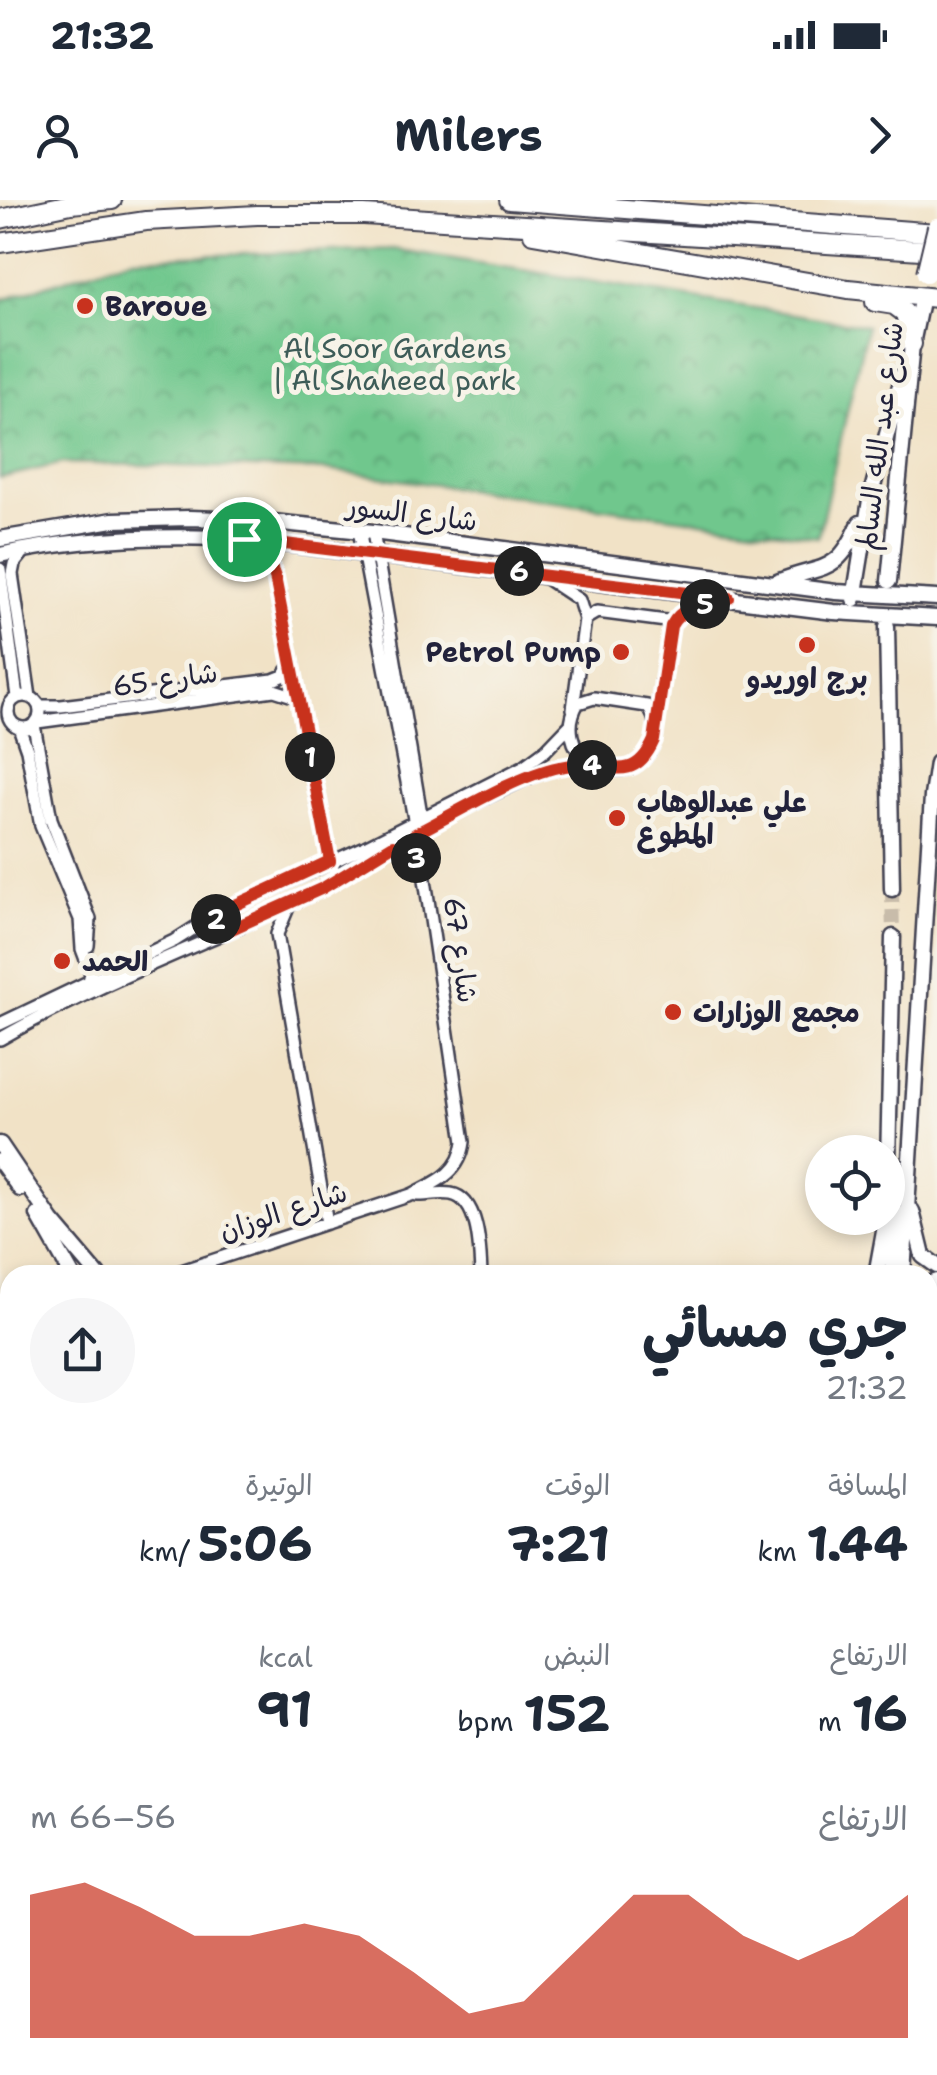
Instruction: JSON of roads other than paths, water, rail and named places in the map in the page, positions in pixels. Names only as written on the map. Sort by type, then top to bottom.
[{"type":"highway","points":[[0,216],[112,200]]},
{"type":"highway","points":[[449,222],[652,253],[848,289],[929,297],[937,230],[509,200]]},
{"type":"highway","points":[[0,243],[146,221],[257,214],[364,215],[585,227],[933,266]]},
{"type":"highway","points":[[848,289],[866,300],[902,310],[908,320],[912,351]]},
{"type":"main road","name":"شارع عبد الله السالم","points":[[889,582],[912,351],[929,297]]},
{"type":"main road","points":[[852,614],[871,494],[900,376],[912,351]]},
{"type":"main road","points":[[773,584],[816,572],[838,560],[850,543],[871,494]]},
{"type":"main road","name":"شارع السور","points":[[0,539],[113,520],[190,518],[366,531],[854,594],[937,598]]},
{"type":"main road","name":"شارع السور","points":[[0,555],[26,549],[150,538],[244,539],[852,614],[937,618]]},
{"type":"main road","points":[[887,626],[892,889]]},
{"type":"main road","points":[[904,1265],[937,762]]},
{"type":"main road","points":[[889,1135],[893,937]]},
{"type":"main road","points":[[0,1144],[52,1220],[90,1265]]},
{"type":"main road","points":[[0,1161],[45,1225],[66,1265]]},
{"type":"main road","points":[[908,1193],[920,1248],[935,1265]]},
{"type":"main road","points":[[881,1265],[884,1235]]},
{"type":"main road","points":[[892,1265],[893,1235]]},
{"type":"main road","points":[[70,1265],[73,1254],[83,1255]]},
{"type":"street","name":"شارع 67","points":[[366,531],[419,826],[464,1142]]},
{"type":"street","points":[[244,539],[258,546],[272,566],[330,861]]},
{"type":"street","points":[[26,549],[14,564],[12,574],[29,700]]},
{"type":"street","points":[[0,569],[35,723],[51,819],[89,914],[90,953],[97,970],[105,974]]},
{"type":"street","points":[[537,574],[568,590],[578,600],[586,618],[572,718],[574,747],[590,764]]},
{"type":"street","points":[[0,1024],[174,940],[218,913],[527,778],[555,768],[590,764],[614,771],[639,763],[654,740],[671,626],[678,613],[729,598]]},
{"type":"street","points":[[586,618],[596,612],[666,621],[671,626]]},
{"type":"street","name":"شارع 65","points":[[29,700],[61,706],[273,680],[283,676],[292,664]]},
{"type":"street","name":"شارع 65","points":[[10,725],[274,690],[299,698]]},
{"type":"street","points":[[0,1039],[179,952],[323,888],[419,826],[522,768],[546,750],[572,718],[578,703],[594,698],[642,704],[653,712],[656,721]]},
{"type":"street","points":[[29,700],[4,711],[27,750],[42,826],[80,919],[82,949],[91,972],[89,981]]},
{"type":"street","points":[[546,750],[554,757],[555,768]]},
{"type":"street","points":[[393,845],[406,850],[423,866]]},
{"type":"street","points":[[312,870],[324,875],[323,888]]},
{"type":"street","points":[[277,934],[290,903]]},
{"type":"street","points":[[218,913],[217,927],[230,932]]},
{"type":"street","points":[[254,920],[266,921],[277,934],[328,1223]]},
{"type":"street","name":"شارع الوزان","points":[[200,1265],[412,1195],[448,1176],[462,1156],[464,1142]]},
{"type":"street","name":"شارع الوزان","points":[[412,1195],[460,1197],[470,1210],[480,1265]]},
{"type":"tunnel","points":[[892,889],[893,937]]},
{"type":"place","name":"Baroue","points":[[85,306]]},
{"type":"place","name":"برج اوريدو","points":[[807,645]]},
{"type":"place","name":"Petrol Pump","points":[[621,652]]},
{"type":"place","name":"علي عبدالوهاب المطوع","points":[[617,818]]},
{"type":"place","name":"الحمد","points":[[62,961]]},
{"type":"place","name":"مجمع الوزارات","points":[[673,1012]]},
{"type":"park label","name":"Al Soor Gardens | Al Shaheed park","points":[[395,364]]}]
